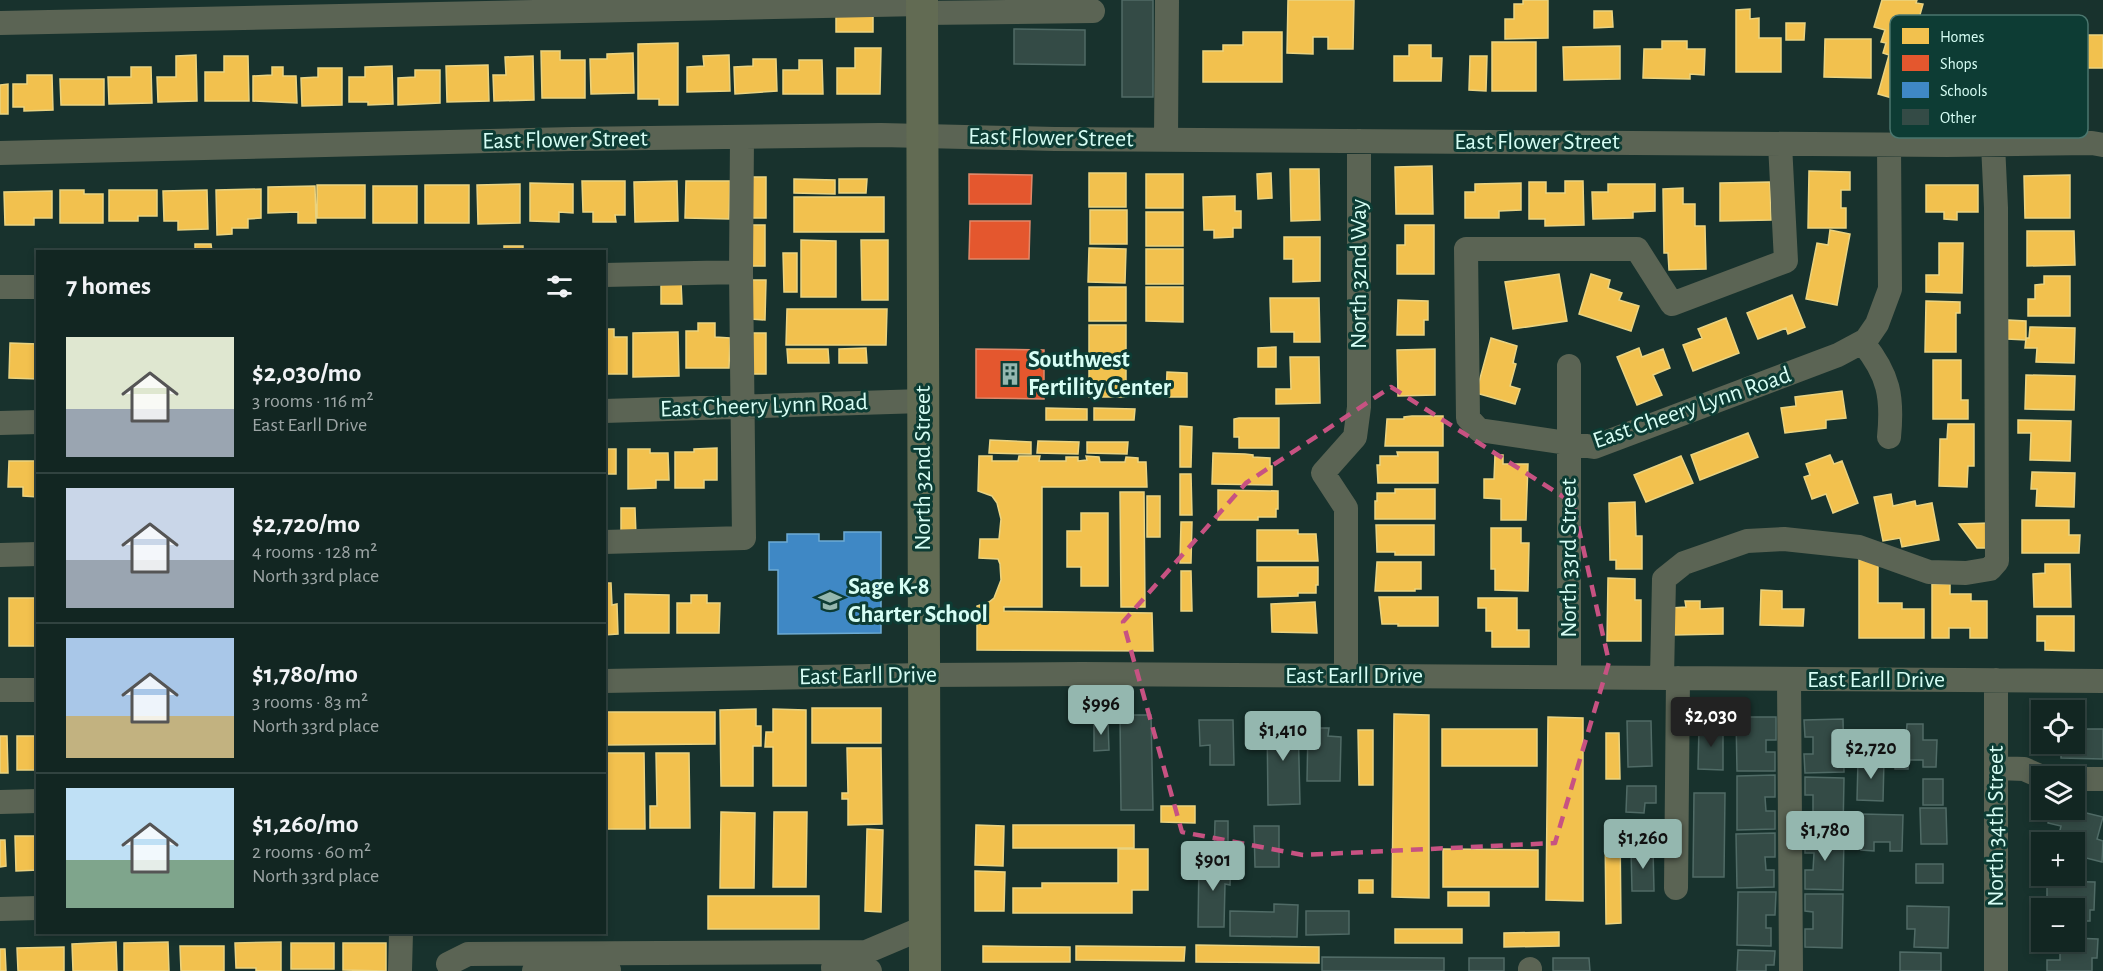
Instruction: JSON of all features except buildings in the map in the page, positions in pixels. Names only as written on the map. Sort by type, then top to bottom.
[{"type":"main road","name":"North 32nd Street","points":[[922,6],[925,971]]},
{"type":"street","points":[[1166,139],[1167,0]]},
{"type":"street","points":[[0,23],[922,6],[1093,11]]},
{"type":"street","name":"East Flower Street","points":[[0,153],[742,137],[922,136],[1888,145],[2092,142],[2103,145]]},
{"type":"street","points":[[606,542],[744,538],[742,137]]},
{"type":"street","name":"North 32nd Way","points":[[1346,676],[1346,508],[1323,473],[1355,437],[1359,407],[1359,141]]},
{"type":"street","name":"East Cheery Lynn Road","points":[[1780,144],[1786,261],[1672,304],[1637,249],[1466,249],[1468,418],[1479,430],[1594,447],[1838,355],[1863,343]]},
{"type":"street","points":[[1676,888],[1670,678],[1664,579],[1684,563],[1747,541],[1784,539],[1859,547],[1929,572],[1966,573],[1990,569],[1997,561],[1996,208],[1993,144]]},
{"type":"street","points":[[1888,145],[1890,289],[1877,324],[1863,343],[1886,378],[1890,420],[1888,438]]},
{"type":"street","points":[[606,275],[741,272]]},
{"type":"street","points":[[0,287],[36,286]]},
{"type":"street","name":"North 33rd Street","points":[[1569,366],[1569,678]]},
{"type":"street","name":"East Cheery Lynn Road","points":[[606,411],[923,401]]},
{"type":"street","points":[[0,423],[36,422]]},
{"type":"street","points":[[0,555],[36,554]]},
{"type":"street","name":"East Earll Drive","points":[[606,681],[924,675],[2103,681]]},
{"type":"street","points":[[1790,679],[1791,971]]},
{"type":"street","name":"North 34th Street","points":[[1996,680],[1996,971]]},
{"type":"street","points":[[0,690],[36,690]]},
{"type":"street","points":[[1996,768],[2024,769],[2031,772]]},
{"type":"street","points":[[2085,779],[2103,779]]},
{"type":"street","points":[[0,802],[36,801]]},
{"type":"street","points":[[0,909],[36,908]]},
{"type":"street","points":[[472,971],[448,964],[468,954],[866,952],[925,927]]},
{"type":"street","points":[[400,971],[401,934]]},
{"type":"street","points":[[534,971],[834,968],[861,968],[870,971]]},
{"type":"highlighted area","points":[[1391,387],[1573,503],[1609,662],[1555,843],[1303,855],[1182,832],[1123,622],[1246,483]]},
{"type":"place","name":"Southwest Fertility Center","points":[[1010,374]]},
{"type":"place","name":"Sage K-8 Charter School","points":[[830,601]]}]
